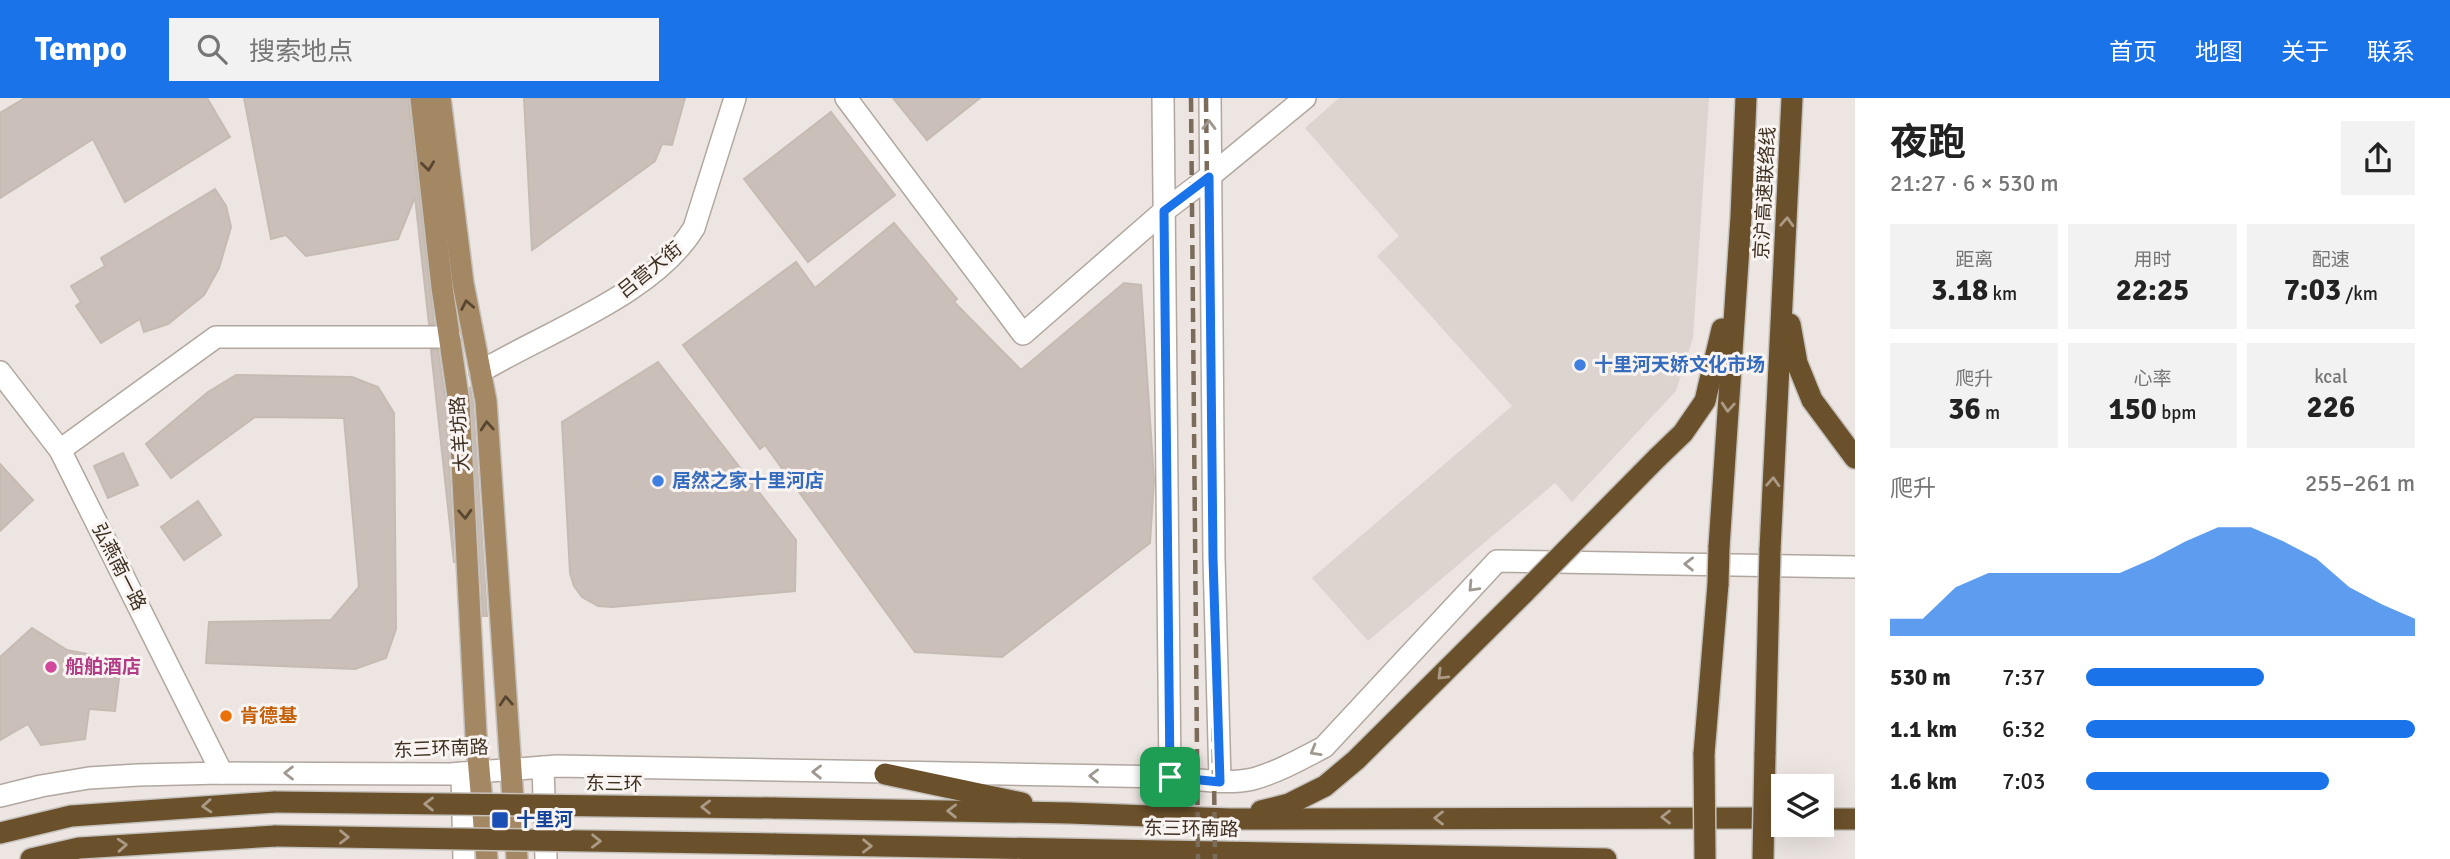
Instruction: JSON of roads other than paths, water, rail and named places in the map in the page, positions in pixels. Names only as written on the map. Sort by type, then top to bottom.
[{"type":"highway","name":"京沪高速联络线","points":[[1741,217],[1746,98]]},
{"type":"highway","name":"京沪高速联络线","points":[[1784,290],[1792,98]]},
{"type":"highway","points":[[1230,819],[1289,804],[1325,786],[1356,760],[1683,433],[1705,401],[1717,355],[1741,217]]},
{"type":"highway","points":[[1705,859],[1704,754],[1718,584],[1741,217]]},
{"type":"highway","points":[[1784,290],[1797,363],[1812,400],[1855,458]]},
{"type":"highway","points":[[1763,859],[1769,550],[1784,290]]},
{"type":"highway","points":[[885,774],[1069,813]]},
{"type":"highway","name":"东三环","points":[[0,833],[71,816],[275,802],[1069,813],[1230,819]]},
{"type":"highway","name":"东三环南路","points":[[1230,819],[1771,818]]},
{"type":"highway","points":[[1834,819],[1855,819]]},
{"type":"highway","name":"东三环南路","points":[[30,859],[79,848],[276,836],[1606,859]]},
{"type":"highway","points":[[1010,859],[1071,849]]},
{"type":"main road","name":"大羊坊路","points":[[421,98],[459,403],[471,772],[487,859]]},
{"type":"main road","name":"大羊坊路","points":[[440,98],[463,283],[485,401],[517,859]]},
{"type":"street","name":"吕营大街","points":[[480,372],[617,298],[663,264],[686,240],[694,228],[736,98]]},
{"type":"street","points":[[846,98],[1023,334],[1164,211],[1305,98]]},
{"type":"street","points":[[1163,98],[1170,777]]},
{"type":"street","points":[[1210,98],[1213,558],[1220,782]]},
{"type":"street","points":[[60,450],[216,337],[450,337]]},
{"type":"street","name":"弘燕南一路","points":[[0,372],[60,450],[222,773]]},
{"type":"street","name":"东三环南路","points":[[0,796],[89,778],[222,773],[471,772],[543,767],[1170,777],[1220,782],[1251,779],[1287,766],[1324,747],[1497,561],[1855,567]]},
{"type":"street","points":[[543,767],[546,859]]},
{"type":"street","points":[[464,859],[471,772]]},
{"type":"railway","points":[[1191,98],[1198,859]]},
{"type":"railway","points":[[1206,98],[1215,859]]},
{"type":"place","name":"十里河天娇文化市场","points":[[1580,365]]},
{"type":"place","name":"居然之家十里河店","points":[[658,481]]},
{"type":"place","name":"船舶酒店","points":[[51,667]]},
{"type":"place","name":"肯德基","points":[[226,716]]},
{"type":"place","name":"十里河","points":[[500,820]]}]
